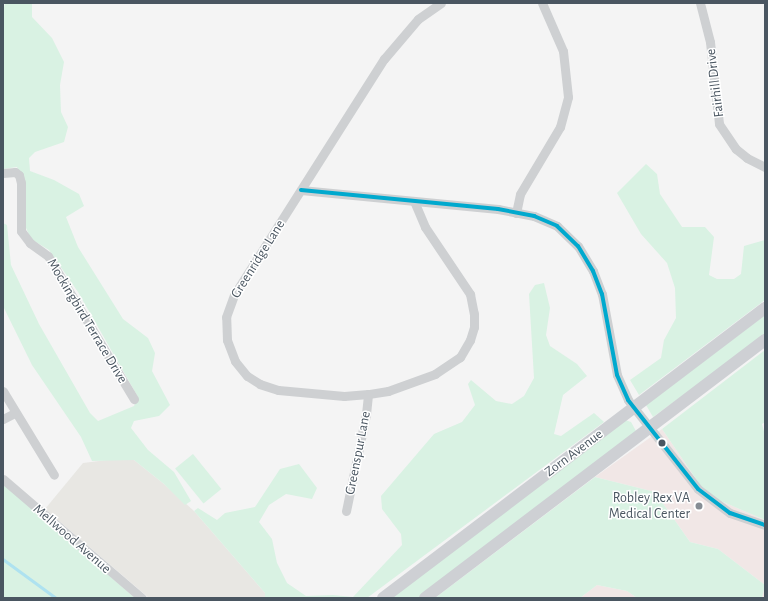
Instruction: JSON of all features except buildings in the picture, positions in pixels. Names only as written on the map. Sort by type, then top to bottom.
[{"type":"main road","name":"Zorn Avenue","points":[[383,598],[765,308]]},
{"type":"main road","name":"Zorn Avenue","points":[[425,598],[765,340]]},
{"type":"street","name":"Greenridge Lane","points":[[414,201],[425,227],[470,294],[474,314],[472,333],[460,356],[444,370],[388,391],[368,394],[323,395],[266,387],[247,376],[239,368],[229,348],[225,329],[232,300],[396,42],[428,10],[440,3]]},
{"type":"street","points":[[516,213],[520,194],[560,127],[568,97],[563,51],[542,3]]},
{"type":"street","name":"Fairhill Drive","points":[[700,3],[710,42],[719,124],[736,149],[747,158],[765,167]]},
{"type":"street","name":"Mockingbird Terrace Drive","points":[[3,173],[15,172],[19,175],[21,183],[21,231],[30,243],[48,256],[134,398]]},
{"type":"street","points":[[301,190],[516,213],[534,216],[557,226],[578,246],[588,261],[602,294],[617,375],[634,408],[685,474],[711,501],[730,513],[765,525]]},
{"type":"street","points":[[3,391],[54,475]]},
{"type":"street","name":"Greenspur Lane","points":[[346,511],[366,414],[368,394]]},
{"type":"street","points":[[3,419],[15,413]]},
{"type":"street","name":"Mellwood Avenue","points":[[3,479],[142,598]]},
{"type":"shaded area","name":"Robley Rex VA Medical Center","points":[[662,429],[707,495],[765,520],[765,585],[718,549],[690,542],[655,492],[595,477]]},
{"type":"shaded area","points":[[115,459],[134,460],[194,511],[265,593],[265,598],[149,598],[45,509],[83,463]]},
{"type":"shaded area","points":[[597,585],[627,591],[637,598],[580,598]]},
{"type":"shaded area","points":[[765,585],[765,598],[762,598]]},
{"type":"green space","points":[[5,3],[32,3],[32,17],[52,38],[64,62],[60,85],[61,112],[68,127],[64,142],[35,152],[29,158],[30,171],[54,180],[79,194],[84,206],[66,217],[78,247],[123,319],[148,338],[155,353],[152,371],[170,405],[159,416],[134,421],[131,428],[148,450],[174,472],[191,501],[185,505],[164,484],[134,460],[92,461],[81,437],[32,365],[3,306],[3,223],[7,225],[11,265],[39,324],[90,413],[98,421],[134,406],[138,397],[78,292],[49,250],[31,239],[26,228],[25,183],[17,167],[3,169],[3,13]]},
{"type":"green space","points":[[646,164],[657,174],[660,194],[682,227],[705,227],[714,237],[709,275],[717,279],[734,279],[741,274],[744,246],[765,240],[765,300],[639,395],[630,380],[661,358],[664,340],[676,318],[675,288],[667,263],[641,234],[617,193]]},
{"type":"green space","points":[[544,283],[550,308],[546,335],[550,346],[577,364],[587,376],[563,395],[554,434],[561,436],[594,413],[604,422],[367,598],[265,598],[265,593],[194,511],[198,508],[217,520],[225,513],[255,507],[280,469],[299,464],[317,488],[312,499],[286,494],[269,505],[259,522],[272,539],[277,563],[287,583],[306,596],[333,595],[353,597],[402,545],[401,534],[382,509],[381,496],[434,434],[462,422],[475,405],[468,384],[471,380],[496,401],[512,404],[524,396],[534,378],[529,294],[535,285]]},
{"type":"green space","points":[[765,315],[765,336],[653,417],[646,405]]},
{"type":"green space","points":[[765,350],[765,422],[762,424],[765,435],[765,520],[707,495],[662,429]]},
{"type":"green space","points":[[625,420],[631,422],[636,431],[572,482],[418,598],[390,598]]},
{"type":"green space","points":[[193,454],[221,489],[203,503],[175,468]]},
{"type":"green space","points":[[595,477],[655,492],[690,542],[718,549],[765,585],[762,598],[637,598],[627,591],[597,585],[580,598],[435,598]]},
{"type":"green space","points":[[3,484],[135,598],[3,598]]},
{"type":"waterway","points":[[3,559],[56,598]]},
{"type":"transit line","points":[[301,190],[498,209],[534,216],[557,226],[578,246],[593,271],[602,294],[617,375],[628,400],[698,489],[730,513],[765,525]]},
{"type":"place","name":"Robley Rex VA Medical Center","points":[[699,506]]}]
